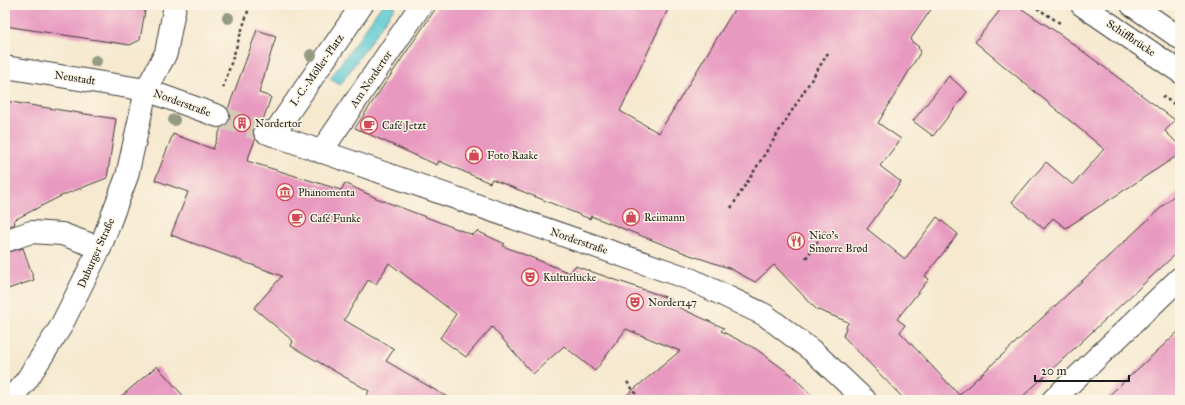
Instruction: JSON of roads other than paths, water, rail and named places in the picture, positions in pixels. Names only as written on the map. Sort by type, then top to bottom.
[{"type":"street","points":[[146,90],[166,54],[175,5]]},
{"type":"street","name":"I.-C.-Möller-Platz","points":[[269,133],[362,5]]},
{"type":"street","name":"Am Nordertor","points":[[321,152],[421,5]]},
{"type":"street","name":"Schiffbrücke","points":[[1082,5],[1180,72]]},
{"type":"street","points":[[1132,5],[1180,38]]},
{"type":"street","name":"Neustadt","points":[[5,67],[146,90]]},
{"type":"street","name":"Norderstraße","points":[[146,90],[216,115]]},
{"type":"street","name":"Duburger Straße","points":[[9,400],[26,381],[60,328],[100,248],[127,176],[146,90]]},
{"type":"street","name":"Norderstraße","points":[[269,133],[690,279],[765,315],[815,354],[864,400]]},
{"type":"street","points":[[5,241],[32,232],[39,232],[62,234],[100,248]]},
{"type":"street","points":[[1053,400],[1180,278]]},
{"type":"water","points":[[382,5],[396,5],[340,85],[330,79]]},
{"type":"tunnel","points":[[218,116],[265,132]]},
{"type":"place","name":"Nordertor","points":[[242,123]]},
{"type":"place","name":"Café Jetzt","points":[[369,125]]},
{"type":"place","name":"Foto Raake","points":[[474,155]]},
{"type":"place","name":"Phänomenta","points":[[285,192]]},
{"type":"place","name":"Reimann","points":[[631,217]]},
{"type":"place","name":"Café Funke","points":[[297,218]]},
{"type":"place","name":"Nico's Smørre Brød","points":[[796,241]]},
{"type":"place","name":"Kulturlücke","points":[[530,277]]},
{"type":"place","name":"Norder147","points":[[635,302]]}]
